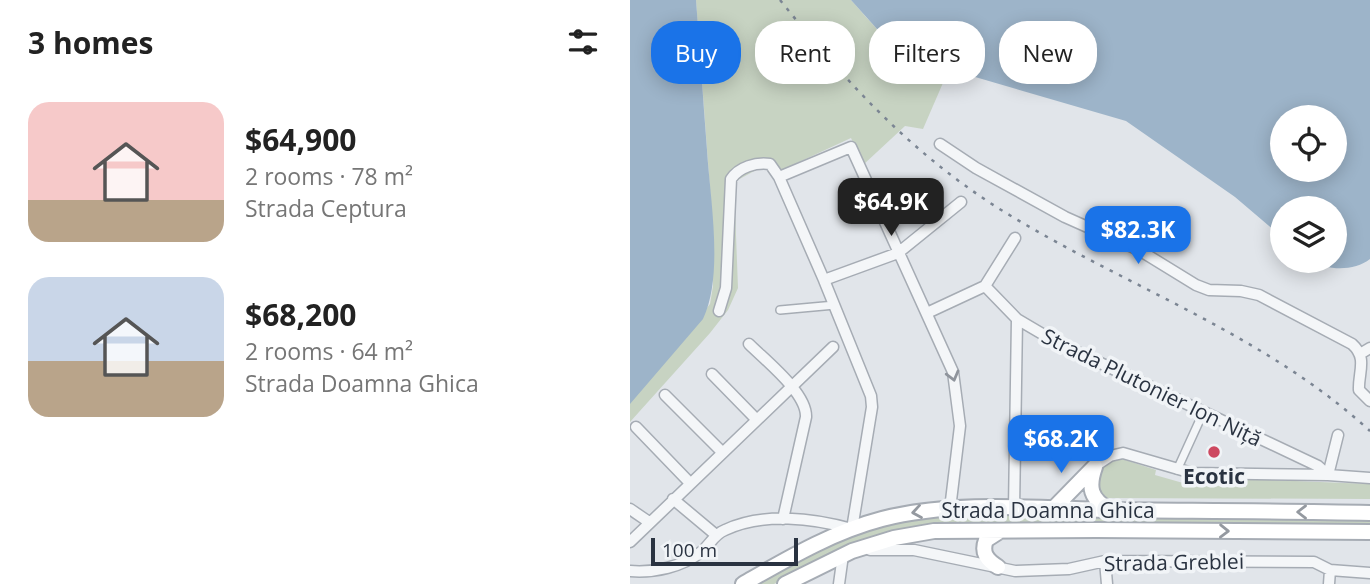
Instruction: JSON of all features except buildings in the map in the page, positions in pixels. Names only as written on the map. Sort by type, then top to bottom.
[{"type":"main road","points":[[1053,509],[1095,466]]},
{"type":"main road","points":[[1095,466],[1090,482],[1091,494],[1098,503],[1110,510]]},
{"type":"main road","name":"Strada Doamna Ghica","points":[[743,584],[800,552],[852,528],[895,516],[950,509],[1370,513]]},
{"type":"main road","name":"Strada Doamna Ghica","points":[[785,584],[847,553],[894,538],[934,531],[1370,532]]},
{"type":"main road","points":[[998,567],[988,561],[984,551],[986,540],[1000,531]]},
{"type":"street","points":[[940,144],[1065,217],[1156,259],[1196,285],[1209,290],[1241,291],[1259,295],[1352,344],[1360,354],[1362,365],[1359,390],[1370,401]]},
{"type":"street","points":[[779,177],[851,147],[953,372],[960,438],[950,509]]},
{"type":"street","points":[[630,571],[677,565],[701,552],[716,535],[743,524],[783,519],[852,528],[872,396],[779,177],[770,164],[760,163],[742,169],[731,179],[726,288],[719,311]]},
{"type":"street","points":[[824,280],[898,253],[961,202]]},
{"type":"street","points":[[927,313],[985,286],[1015,238]]},
{"type":"street","name":"Strada Plutonier Ion Niță","points":[[985,286],[1017,318],[1056,342],[1318,466],[1328,475]]},
{"type":"street","points":[[780,310],[835,305]]},
{"type":"street","points":[[1014,509],[1017,318]]},
{"type":"street","points":[[749,344],[805,405],[806,417],[783,519]]},
{"type":"street","points":[[630,542],[833,347]]},
{"type":"street","points":[[1360,354],[1370,348]]},
{"type":"street","points":[[712,374],[756,419]]},
{"type":"street","points":[[665,395],[722,452]]},
{"type":"street","points":[[1177,470],[1203,413]]},
{"type":"street","points":[[636,427],[690,483]]},
{"type":"street","points":[[1328,475],[1338,435]]},
{"type":"street","points":[[1095,466],[1110,456],[1123,453],[1192,473],[1370,478]]},
{"type":"street","points":[[673,499],[716,535]]},
{"type":"street","points":[[630,509],[649,522]]},
{"type":"street","name":"Strada Greblei","points":[[847,553],[915,550],[1015,571],[1042,571],[1105,561],[1314,562],[1330,570],[1370,573]]},
{"type":"street","points":[[839,584],[847,553]]},
{"type":"street","points":[[1105,561],[1107,584]]},
{"type":"street","points":[[1329,584],[1330,570]]},
{"type":"green space","points":[[696,0],[851,0],[870,21],[869,84],[942,84],[923,129],[905,126],[863,165],[851,138],[784,169],[758,169],[734,182],[738,288],[728,310],[710,333],[630,422],[630,402],[710,304],[713,286],[712,217],[702,84],[741,84],[741,21],[698,21]]},
{"type":"green space","points":[[1122,459],[1156,470],[1155,475],[1190,485],[1246,487],[1246,479],[1370,484],[1370,499],[1105,498],[1099,495],[1093,478],[1109,462]]},
{"type":"green space","points":[[991,514],[1370,518],[1370,527],[949,525],[818,560],[774,584],[755,584],[840,541],[884,525],[931,516]]},
{"type":"water","points":[[630,0],[696,0],[698,21],[651,21],[651,84],[702,84],[713,213],[713,281],[703,319],[630,404]]},
{"type":"water","points":[[851,0],[1370,0],[1370,259],[1347,268],[1347,196],[1270,196],[1270,227],[1235,197],[1126,121],[999,84],[1097,84],[1097,21],[999,21],[999,84],[985,80],[985,21],[870,21]]},
{"type":"railway","points":[[780,0],[829,59],[880,113],[907,139],[966,186],[1045,236],[1190,311],[1284,365],[1328,396],[1370,431]]},
{"type":"place","name":"Ecotic","points":[[1214,452]]}]
